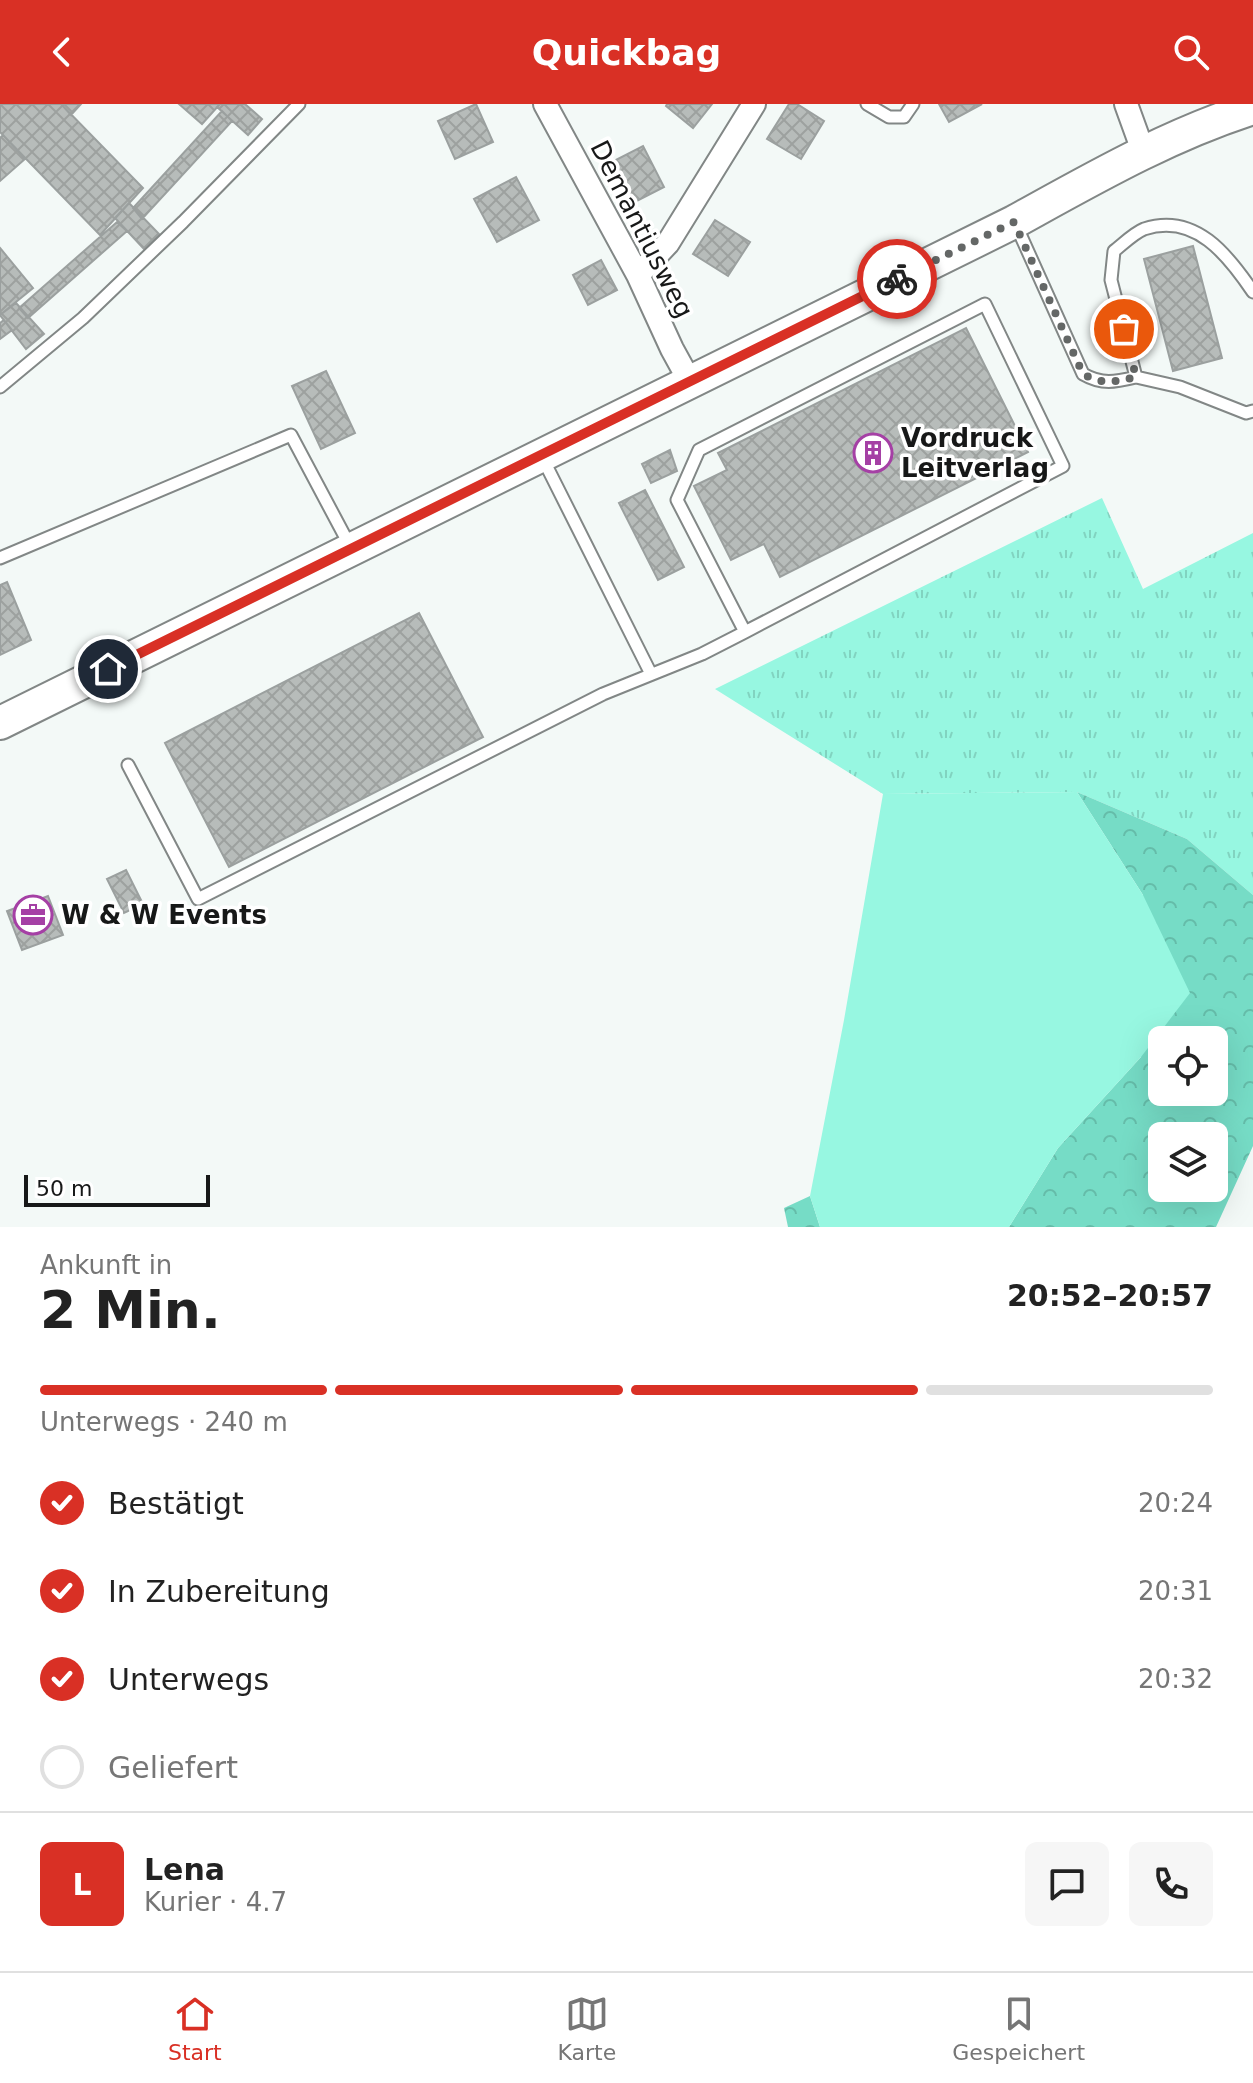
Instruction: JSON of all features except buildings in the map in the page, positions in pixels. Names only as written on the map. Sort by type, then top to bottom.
[{"type":"main road","points":[[0,723],[1014,222],[1143,151],[1211,121],[1253,108]]},
{"type":"street","name":"Demantiusweg","points":[[545,104],[638,275],[689,380]]},
{"type":"street","points":[[638,275],[668,243],[754,104]]},
{"type":"street","points":[[1126,104],[1143,151]]},
{"type":"lane","points":[[0,387],[83,318],[299,104]]},
{"type":"lane","points":[[867,104],[889,117],[904,117],[913,104]]},
{"type":"lane","points":[[1014,222],[1083,374],[1097,382],[1136,377],[1180,387],[1246,413],[1253,411]]},
{"type":"lane","points":[[1136,377],[1111,280],[1114,251],[1142,230],[1165,225],[1190,228],[1212,241],[1232,260],[1253,292]]},
{"type":"lane","points":[[128,765],[198,899],[603,694],[702,654],[745,632],[1063,466],[985,304],[699,450],[677,500],[745,632]]},
{"type":"lane","points":[[0,558],[291,435],[352,550]]},
{"type":"lane","points":[[541,455],[651,674]]},
{"type":"green space","points":[[1102,498],[1143,589],[1253,533],[1253,895],[1187,839],[1077,792],[883,794],[715,689]]},
{"type":"green space","points":[[1077,792],[1187,839],[1253,895],[1253,1146],[1228,1201],[1228,1122],[1148,1122],[1148,1202],[1227,1202],[1216,1227],[1009,1227],[1058,1148],[1141,1057],[1143,895]]},
{"type":"green space","points":[[1077,792],[1143,895],[1190,993],[1165,1026],[1148,1026],[1148,1048],[1058,1148],[1009,1227],[820,1227],[810,1196],[883,794]]},
{"type":"green space","points":[[810,1196],[820,1227],[788,1227],[784,1208]]},
{"type":"way so far","points":[[897,279],[1014,222],[1083,374],[1097,382],[1136,377],[1124,329]]},
{"type":"place","name":"Vordruck Leitverlag","points":[[873,453]]},
{"type":"place","name":"W & W Events","points":[[33,915]]},
{"type":"route","points":[[108,669],[897,279]]}]
